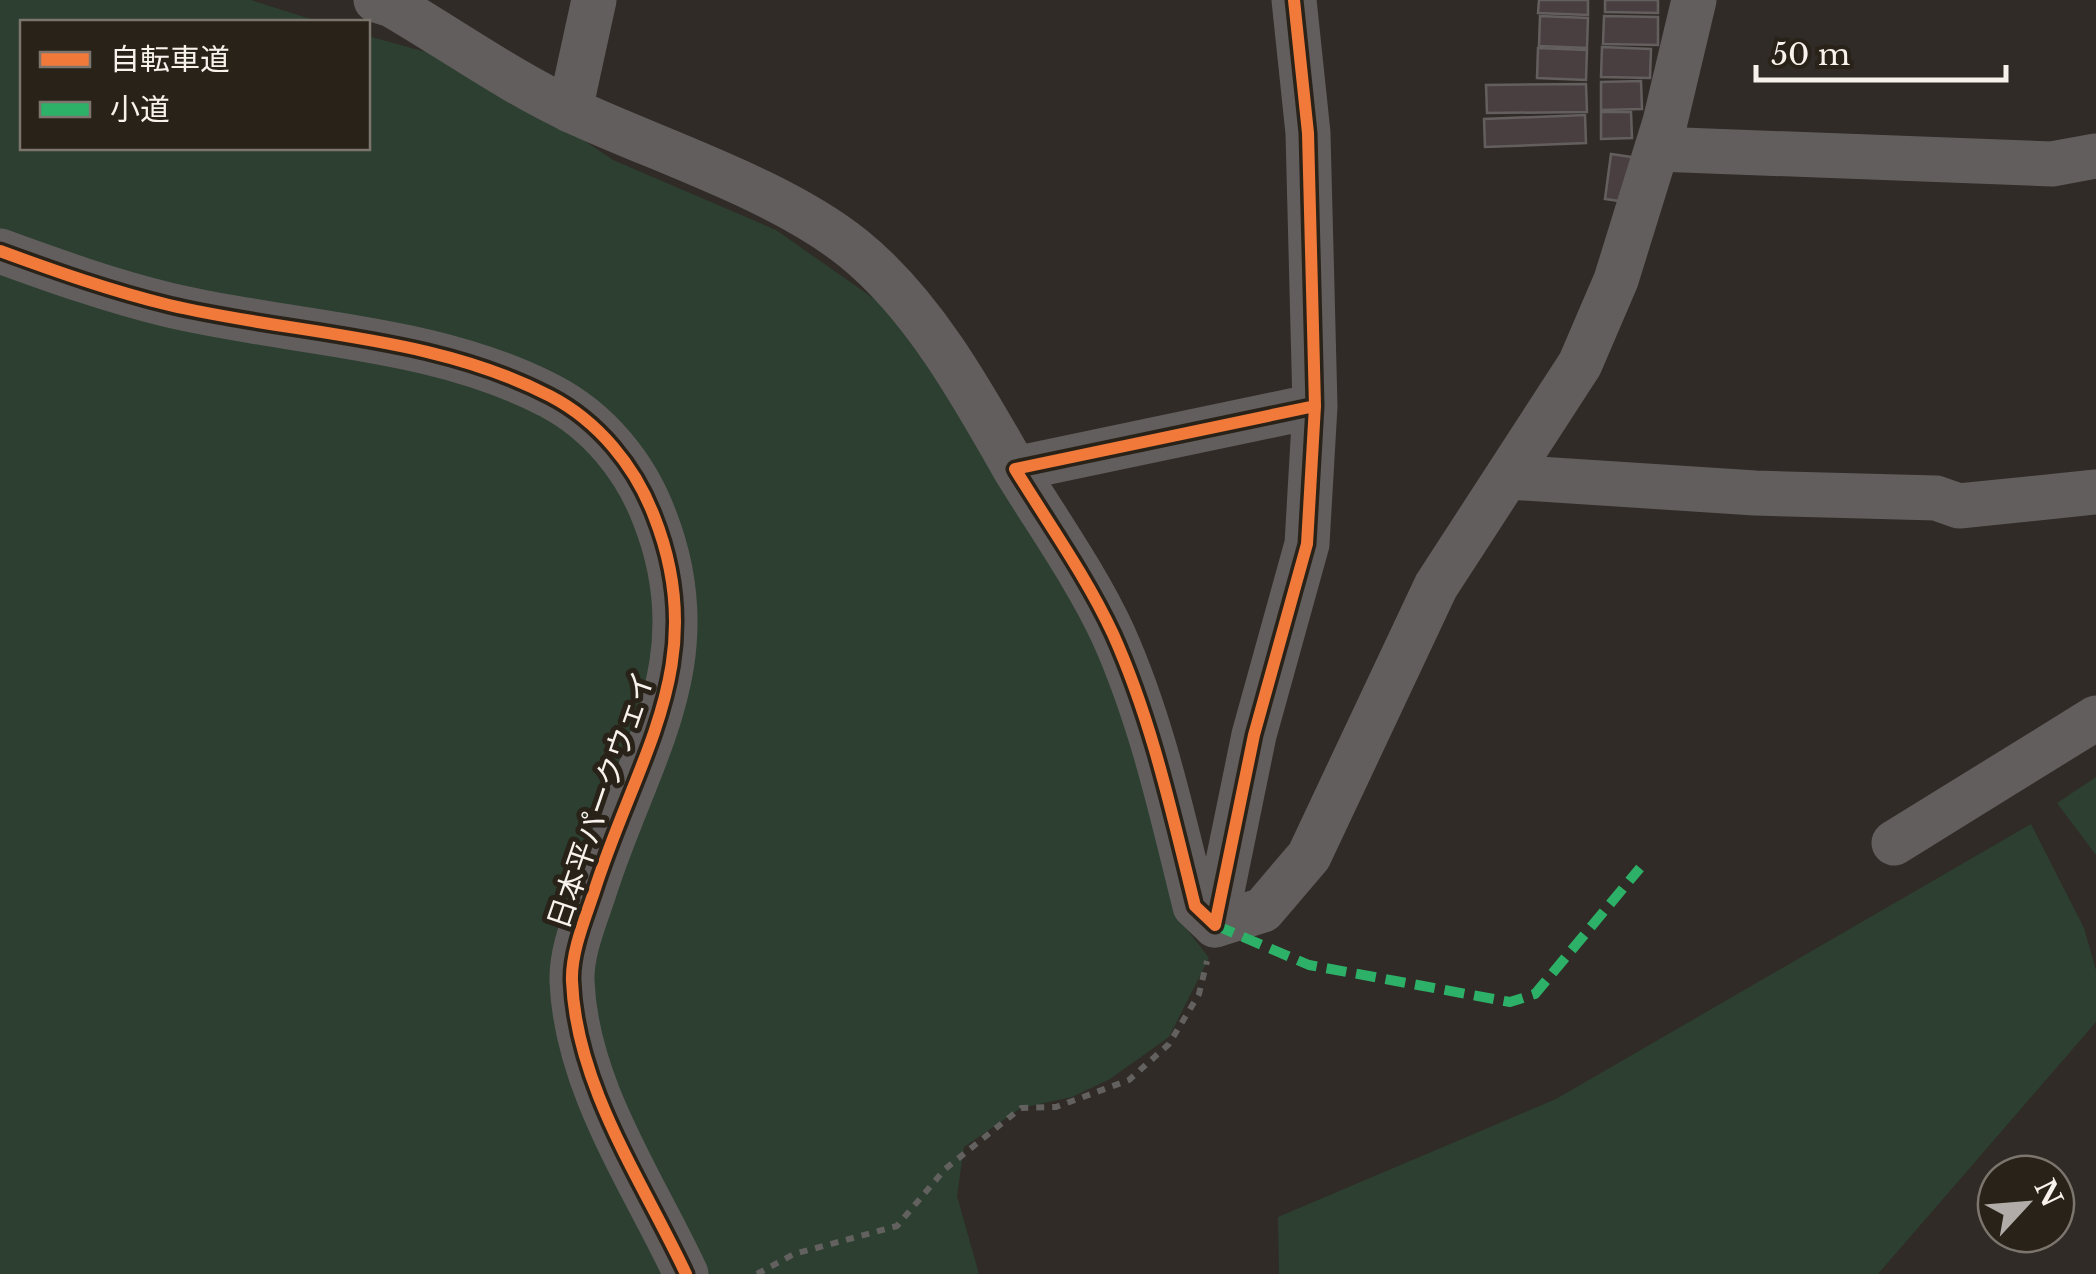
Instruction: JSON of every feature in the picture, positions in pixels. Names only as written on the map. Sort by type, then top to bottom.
[{"type":"street","points":[[376,0],[392,5],[570,110],[770,199],[854,250],[920,322],[977,402],[1113,634],[1147,720],[1194,906],[1215,926]]},
{"type":"street","points":[[570,110],[594,0]]},
{"type":"street","points":[[1215,926],[1254,736],[1307,544],[1315,406],[1308,133],[1294,0]]},
{"type":"street","points":[[1215,926],[1263,910],[1309,856],[1436,586],[1580,364],[1616,280],[1657,149],[1694,0]]},
{"type":"street","points":[[1657,149],[2036,163],[2096,156]]},
{"type":"street","name":"日本平パークウェイ","points":[[0,251],[72,278],[170,305],[454,357],[552,397],[594,425],[623,460],[647,497],[668,552],[678,602],[672,676],[646,756],[605,855],[580,932],[572,978],[590,1070],[615,1131],[686,1274]]},
{"type":"street","points":[[1016,469],[1315,406]]},
{"type":"street","points":[[1509,477],[1754,493],[1936,498],[1959,506],[2096,492]]},
{"type":"street","points":[[1894,843],[2096,718]]},
{"type":"path","points":[[756,1274],[794,1254],[896,1226],[945,1169],[1021,1108],[1056,1107],[1129,1080],[1168,1044],[1199,994],[1215,926]]},
{"type":"green space","points":[[0,0],[251,0],[314,20],[20,20],[20,150],[370,150],[370,37],[473,65],[613,160],[776,230],[903,319],[1028,519],[1147,746],[1176,915],[1209,958],[1169,1037],[1110,1079],[1072,1097],[1021,1108],[964,1147],[957,1196],[979,1274],[0,1274]]},
{"type":"green space","points":[[2096,777],[2096,855],[2057,803]]},
{"type":"green space","points":[[2031,824],[2084,928],[2096,970],[2096,1022],[1982,1154],[1976,1154],[1976,1161],[1878,1274],[1279,1274],[1278,1217],[1556,1099]]},
{"type":"building","points":[[1539,0],[1588,0],[1588,15],[1538,13]]},
{"type":"building","points":[[1605,0],[1658,0],[1658,13],[1605,12]]},
{"type":"building","points":[[1540,16],[1588,18],[1587,48],[1539,46]]},
{"type":"building","points":[[1604,16],[1658,17],[1658,45],[1603,44]]},
{"type":"building","points":[[1602,47],[1651,49],[1650,78],[1601,77]]},
{"type":"building","points":[[1538,48],[1587,50],[1586,80],[1537,78]]},
{"type":"building","points":[[1641,81],[1642,109],[1601,110],[1601,82]]},
{"type":"building","points":[[1586,84],[1587,112],[1487,113],[1486,85]]},
{"type":"building","points":[[1601,112],[1631,112],[1632,138],[1601,139]]},
{"type":"building","points":[[1585,115],[1586,143],[1485,147],[1484,119]]},
{"type":"building","points":[[1611,154],[1632,157],[1626,202],[1605,199]]},
{"type":"marked path","points":[[1215,925],[1309,965],[1510,1002],[1535,994],[1640,868]]},
{"type":"cycle path","points":[[1294,0],[1308,133],[1315,406],[1307,544],[1254,735],[1215,925],[1195,906],[1150,734],[1113,634],[1015,469],[1315,406]]},
{"type":"cycle path","points":[[0,251],[169,305],[412,348],[459,360],[505,376],[567,406],[599,432],[625,463],[654,516],[670,568],[675,617],[672,663],[647,752],[583,924],[572,981],[576,1020],[598,1096],[686,1274]]}]
